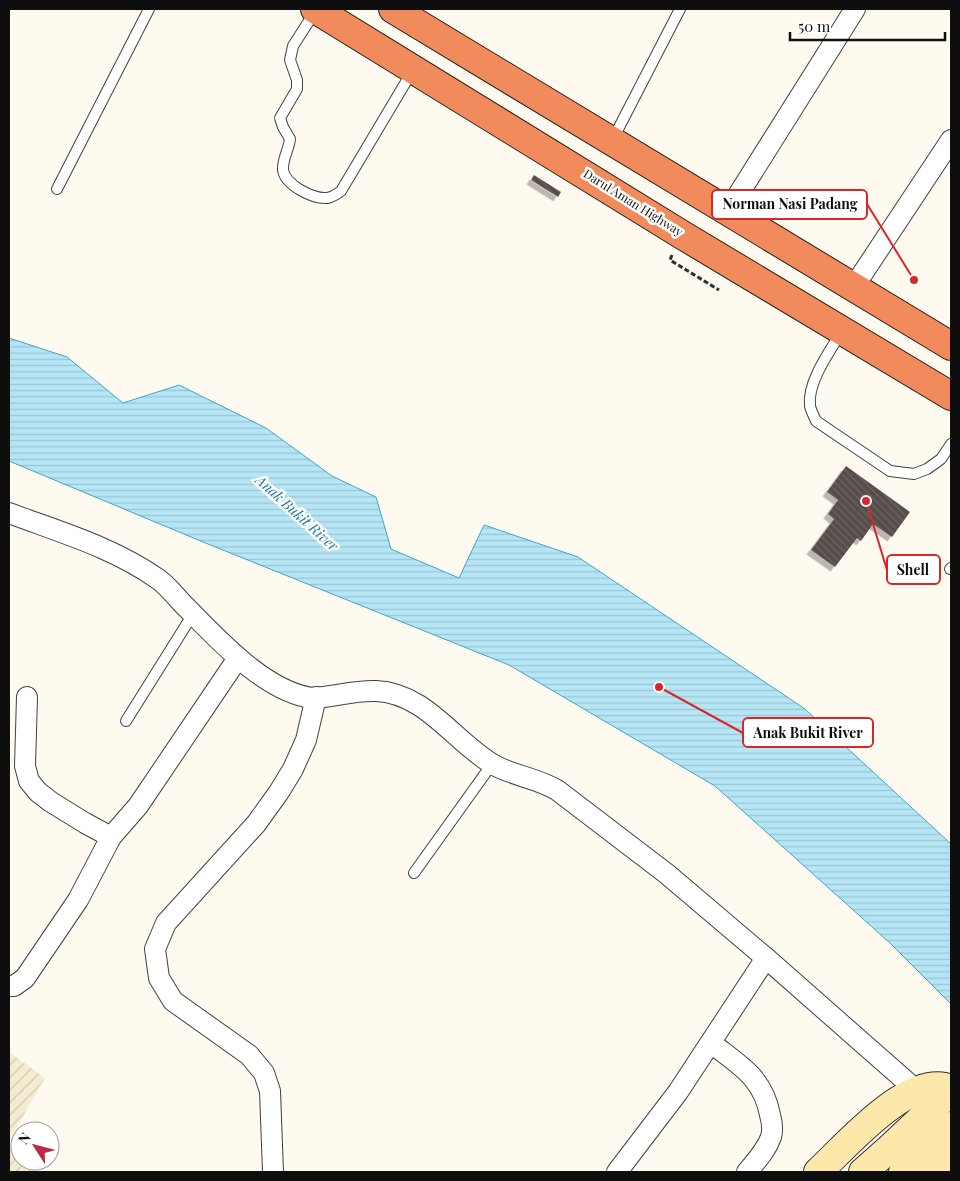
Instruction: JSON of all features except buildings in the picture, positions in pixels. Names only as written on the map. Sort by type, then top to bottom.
[{"type":"highway","name":"Darul Aman Highway","points":[[316,9],[951,396]]},
{"type":"highway","points":[[393,9],[951,346]]},
{"type":"street","points":[[728,211],[855,9]]},
{"type":"street","points":[[853,288],[951,140]]},
{"type":"street","points":[[9,513],[97,546],[132,563],[160,581],[238,658],[279,687],[304,696],[316,698],[376,691],[404,697],[418,705],[492,764],[508,772],[545,783],[557,790],[667,874],[916,1090]]},
{"type":"street","points":[[9,986],[14,986],[26,978],[78,900],[112,837],[138,806],[238,658]]},
{"type":"street","points":[[27,697],[25,766],[29,781],[38,792],[51,802],[112,837]]},
{"type":"street","points":[[273,1172],[270,1091],[264,1073],[249,1055],[173,1001],[158,978],[156,949],[166,923],[256,824],[279,792],[293,769],[306,740],[316,698]]},
{"type":"street","points":[[617,1172],[678,1092],[712,1043],[766,958]]},
{"type":"street","points":[[712,1043],[751,1075],[762,1088],[768,1104],[772,1124],[771,1136],[765,1150],[747,1172]]},
{"type":"street","points":[[818,1172],[886,1108],[926,1086],[938,1086],[951,1090],[890,1150],[863,1172]]},
{"type":"street","points":[[903,1172],[951,1126]]},
{"type":"street","points":[[935,1172],[951,1159]]},
{"type":"lane","points":[[57,189],[149,9]]},
{"type":"lane","points":[[316,9],[293,46],[290,60],[298,80],[297,89],[280,118],[290,139],[283,163],[283,171],[290,182],[302,191],[328,198],[335,196],[341,191],[414,69]]},
{"type":"lane","points":[[612,140],[680,9]]},
{"type":"lane","points":[[842,330],[816,378],[810,394],[810,408],[816,421],[890,471],[914,474],[927,469],[941,459],[951,444]]},
{"type":"lane","points":[[126,721],[193,614]]},
{"type":"lane","points":[[414,873],[492,764]]},
{"type":"path","points":[[670,260],[720,290]]},
{"type":"shaded area","points":[[9,1052],[45,1078],[20,1121],[10,1121],[9,1140]]},
{"type":"shaded area","points":[[9,1143],[10,1171],[38,1172],[9,1172]]},
{"type":"water","name":"Anak Bukit River","points":[[9,338],[67,357],[123,403],[179,385],[266,428],[332,476],[376,497],[391,549],[459,578],[484,525],[578,557],[805,709],[951,844],[951,1004],[891,944],[715,786],[509,665],[203,542],[9,461]]},
{"type":"place","name":"Norman Nasi Padang","points":[[914,280]]},
{"type":"place","name":"Shell","points":[[866,501]]},
{"type":"place","name":"Anak Bukit River","points":[[659,687]]}]
